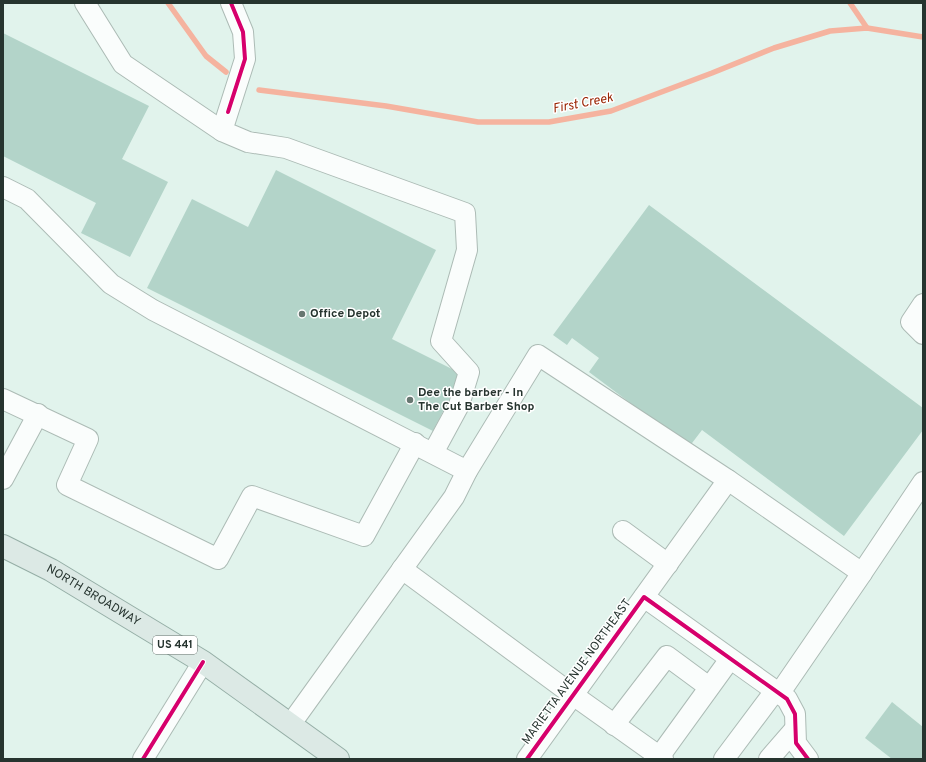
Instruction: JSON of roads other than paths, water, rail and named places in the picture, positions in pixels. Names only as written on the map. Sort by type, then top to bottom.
[{"type":"main road","name":"NORTH BROADWAY","points":[[3,546],[51,570],[203,662],[338,759]]},
{"type":"street","points":[[85,3],[122,64],[222,131],[248,142],[286,148],[465,212],[467,250],[441,341],[469,372],[459,404],[433,453]]},
{"type":"street","points":[[222,131],[245,59],[243,32],[231,3]]},
{"type":"street","points":[[3,186],[27,199],[111,284],[160,313],[467,470]]},
{"type":"street","points":[[923,304],[911,322],[923,334]]},
{"type":"street","points":[[290,725],[454,497],[467,470],[538,355],[728,480],[862,573]]},
{"type":"street","points":[[3,399],[38,414],[88,439],[67,485],[218,559],[252,496],[364,536],[415,443]]},
{"type":"street","points":[[3,479],[38,414]]},
{"type":"street","name":"MARIETTA AVENUE NORTHEAST","points":[[527,759],[728,480]]},
{"type":"street","points":[[724,759],[777,692],[862,573],[923,482]]},
{"type":"street","points":[[623,531],[668,564]]},
{"type":"street","points":[[402,569],[661,758],[709,687],[730,659]]},
{"type":"street","points":[[644,597],[787,699],[795,714],[796,743],[808,759]]},
{"type":"street","points":[[614,725],[667,656],[709,687]]},
{"type":"street","points":[[143,759],[203,662]]},
{"type":"street","points":[[769,759],[795,729]]},
{"type":"waterway","name":"First Creek","points":[[168,3],[206,56],[226,72]]},
{"type":"waterway","points":[[850,3],[867,28]]},
{"type":"waterway","name":"First Creek","points":[[259,90],[386,106],[478,122],[549,122],[611,111],[774,48],[830,31],[867,28],[923,37]]},
{"type":"place","name":"Office Depot","points":[[302,314]]},
{"type":"place","name":"Dee the barber - In The Cut Barber Shop","points":[[410,400]]}]
